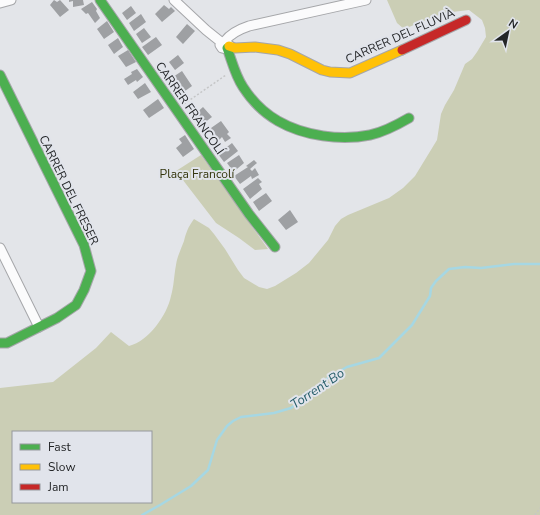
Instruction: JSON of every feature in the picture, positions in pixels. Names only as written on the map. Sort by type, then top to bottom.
[{"type":"street","points":[[0,3],[11,0]]},
{"type":"street","name":"CARRER FRANCOLÍ","points":[[100,0],[249,214],[276,247]]},
{"type":"street","points":[[174,0],[206,30],[225,44],[238,79],[248,94],[269,116],[283,124],[300,130],[334,136],[351,137],[381,132],[410,118]]},
{"type":"street","points":[[225,44],[228,36],[250,26],[366,0]]},
{"type":"street","name":"CARRER DEL FLUVIÀ","points":[[225,44],[236,48],[255,47],[278,50],[290,54],[322,70],[350,73],[466,20]]},
{"type":"street","name":"CARRER DEL FRESER","points":[[0,75],[84,245],[91,271],[84,290],[76,305],[57,318],[7,343],[0,342]]},
{"type":"street","points":[[0,248],[39,327]]},
{"type":"path","points":[[176,109],[234,70]]},
{"type":"path","points":[[535,515],[540,508]]},
{"type":"green space","points":[[387,0],[540,0],[540,515],[0,515],[0,388],[53,382],[96,348],[111,332],[129,346],[143,339],[150,333],[166,311],[173,288],[177,259],[190,225],[194,219],[209,228],[244,278],[259,287],[267,289],[275,286],[296,273],[309,263],[328,240],[335,226],[341,219],[389,198],[403,188],[415,176],[437,140],[441,114],[454,90],[465,64],[472,59],[486,37],[482,20],[469,10],[436,16],[404,29],[397,23]]},
{"type":"green space","name":"Plaça Francolí","points":[[201,155],[268,249],[255,250],[216,223],[176,171]]},
{"type":"building","points":[[54,0],[57,2],[60,0],[69,10],[60,17],[50,5]]},
{"type":"building","points":[[69,0],[83,0],[84,5],[73,7],[73,1],[69,2]]},
{"type":"building","points":[[92,2],[97,9],[96,11],[100,18],[95,23],[88,13],[86,14],[81,9]]},
{"type":"building","points":[[164,5],[169,9],[171,7],[175,11],[162,22],[155,14]]},
{"type":"building","points":[[131,6],[136,13],[127,20],[122,13]]},
{"type":"building","points":[[141,14],[146,22],[134,31],[129,23]]},
{"type":"building","points":[[107,21],[114,32],[104,39],[97,29]]},
{"type":"building","points":[[187,24],[195,31],[183,44],[176,37]]},
{"type":"building","points":[[144,28],[151,37],[142,43],[136,34]]},
{"type":"building","points":[[156,37],[162,45],[148,55],[142,47]]},
{"type":"building","points":[[118,38],[123,47],[114,54],[108,45]]},
{"type":"building","points":[[128,50],[136,62],[126,67],[118,56]]},
{"type":"building","points":[[178,55],[184,63],[175,70],[169,62]]},
{"type":"building","points":[[137,69],[143,77],[137,82],[136,80],[128,85],[124,79],[132,74],[131,72]]},
{"type":"building","points":[[182,71],[192,86],[181,94],[170,79]]},
{"type":"building","points":[[145,83],[151,92],[138,99],[133,92]]},
{"type":"building","points":[[158,99],[164,108],[149,118],[143,110]]},
{"type":"building","points":[[203,107],[212,117],[200,126],[193,116]]},
{"type":"building","points":[[221,121],[229,132],[227,134],[231,138],[225,142],[222,137],[219,140],[211,128]]},
{"type":"building","points":[[185,135],[194,149],[183,157],[176,148],[182,143],[179,139]]},
{"type":"building","points":[[232,143],[238,151],[224,162],[218,154]]},
{"type":"building","points":[[239,155],[244,163],[231,174],[227,169],[230,167],[227,163]]},
{"type":"building","points":[[254,160],[257,163],[250,169],[252,171],[255,168],[259,175],[252,179],[251,176],[240,184],[234,176],[248,167],[246,166]]},
{"type":"building","points":[[258,178],[262,182],[259,184],[262,189],[250,199],[243,189]]},
{"type":"building","points":[[266,193],[272,201],[259,211],[253,202]]},
{"type":"building","points":[[290,210],[298,222],[286,230],[278,220]]},
{"type":"waterway","name":"Torrent Bo","points":[[142,515],[191,486],[208,470],[217,440],[227,426],[233,421],[241,417],[274,413],[291,408],[329,377],[347,367],[379,358],[412,325],[430,296],[431,288],[449,269],[465,267],[481,268],[514,264],[540,264]]},
{"type":"traffic: fast","points":[[100,0],[249,214],[275,247]]},
{"type":"traffic: fast","points":[[227,48],[238,78],[250,97],[268,114],[288,126],[311,134],[323,136],[359,137],[380,132],[409,118]]},
{"type":"traffic: fast","points":[[0,75],[84,245],[91,271],[84,290],[76,305],[57,318],[7,343],[0,343]]},
{"type":"traffic: slow","points":[[229,46],[235,48],[255,47],[278,50],[290,54],[322,70],[350,73],[402,50]]},
{"type":"traffic: jam","points":[[402,50],[466,20]]}]
